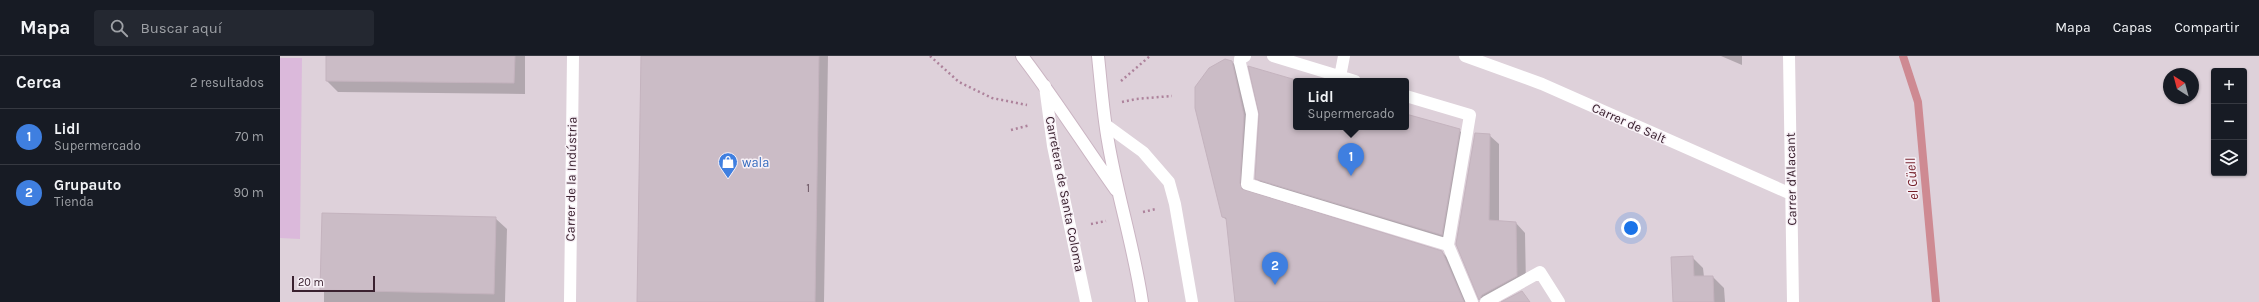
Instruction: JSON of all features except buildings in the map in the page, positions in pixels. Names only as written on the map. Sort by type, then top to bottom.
[{"type":"street","name":"Carrer de la Indústria","points":[[570,302],[573,56]]},
{"type":"street","name":"Carretera de Santa Coloma","points":[[1022,56],[1045,86],[1070,126],[1119,194]]},
{"type":"street","name":"Carretera de Santa Coloma","points":[[1098,56],[1106,125],[1119,194],[1137,265],[1142,302]]},
{"type":"street","points":[[1273,56],[1344,78]]},
{"type":"street","points":[[1340,77],[1344,56]]},
{"type":"street","name":"Carrer de Salt","points":[[1466,56],[1542,84],[1791,194]]},
{"type":"street","name":"Carrer d'Alacant","points":[[1789,56],[1793,302]]},
{"type":"street","points":[[1242,60],[1252,114],[1247,184],[1448,245]]},
{"type":"street","name":"Carretera de Santa Coloma","points":[[1045,86],[1053,146],[1086,302]]},
{"type":"street","points":[[1409,97],[1470,115],[1448,245],[1472,302]]},
{"type":"street","points":[[1106,125],[1143,152],[1169,182],[1175,204],[1192,302]]},
{"type":"street","points":[[1486,302],[1540,272],[1559,302]]},
{"type":"path","points":[[930,56],[959,82],[992,98],[1027,105]]},
{"type":"shaded area","points":[[280,56],[2259,56],[2259,302],[280,302]]},
{"type":"shaded area","points":[[280,58],[302,58],[300,239],[280,238]]},
{"type":"waterway","name":"el Güell","points":[[1903,56],[1918,102],[1936,302]]},
{"type":"place","name":"Lidl","points":[[1351,176]]},
{"type":"place","name":"wala","points":[[728,179]]},
{"type":"place","name":"Grupauto","points":[[1275,285]]}]
